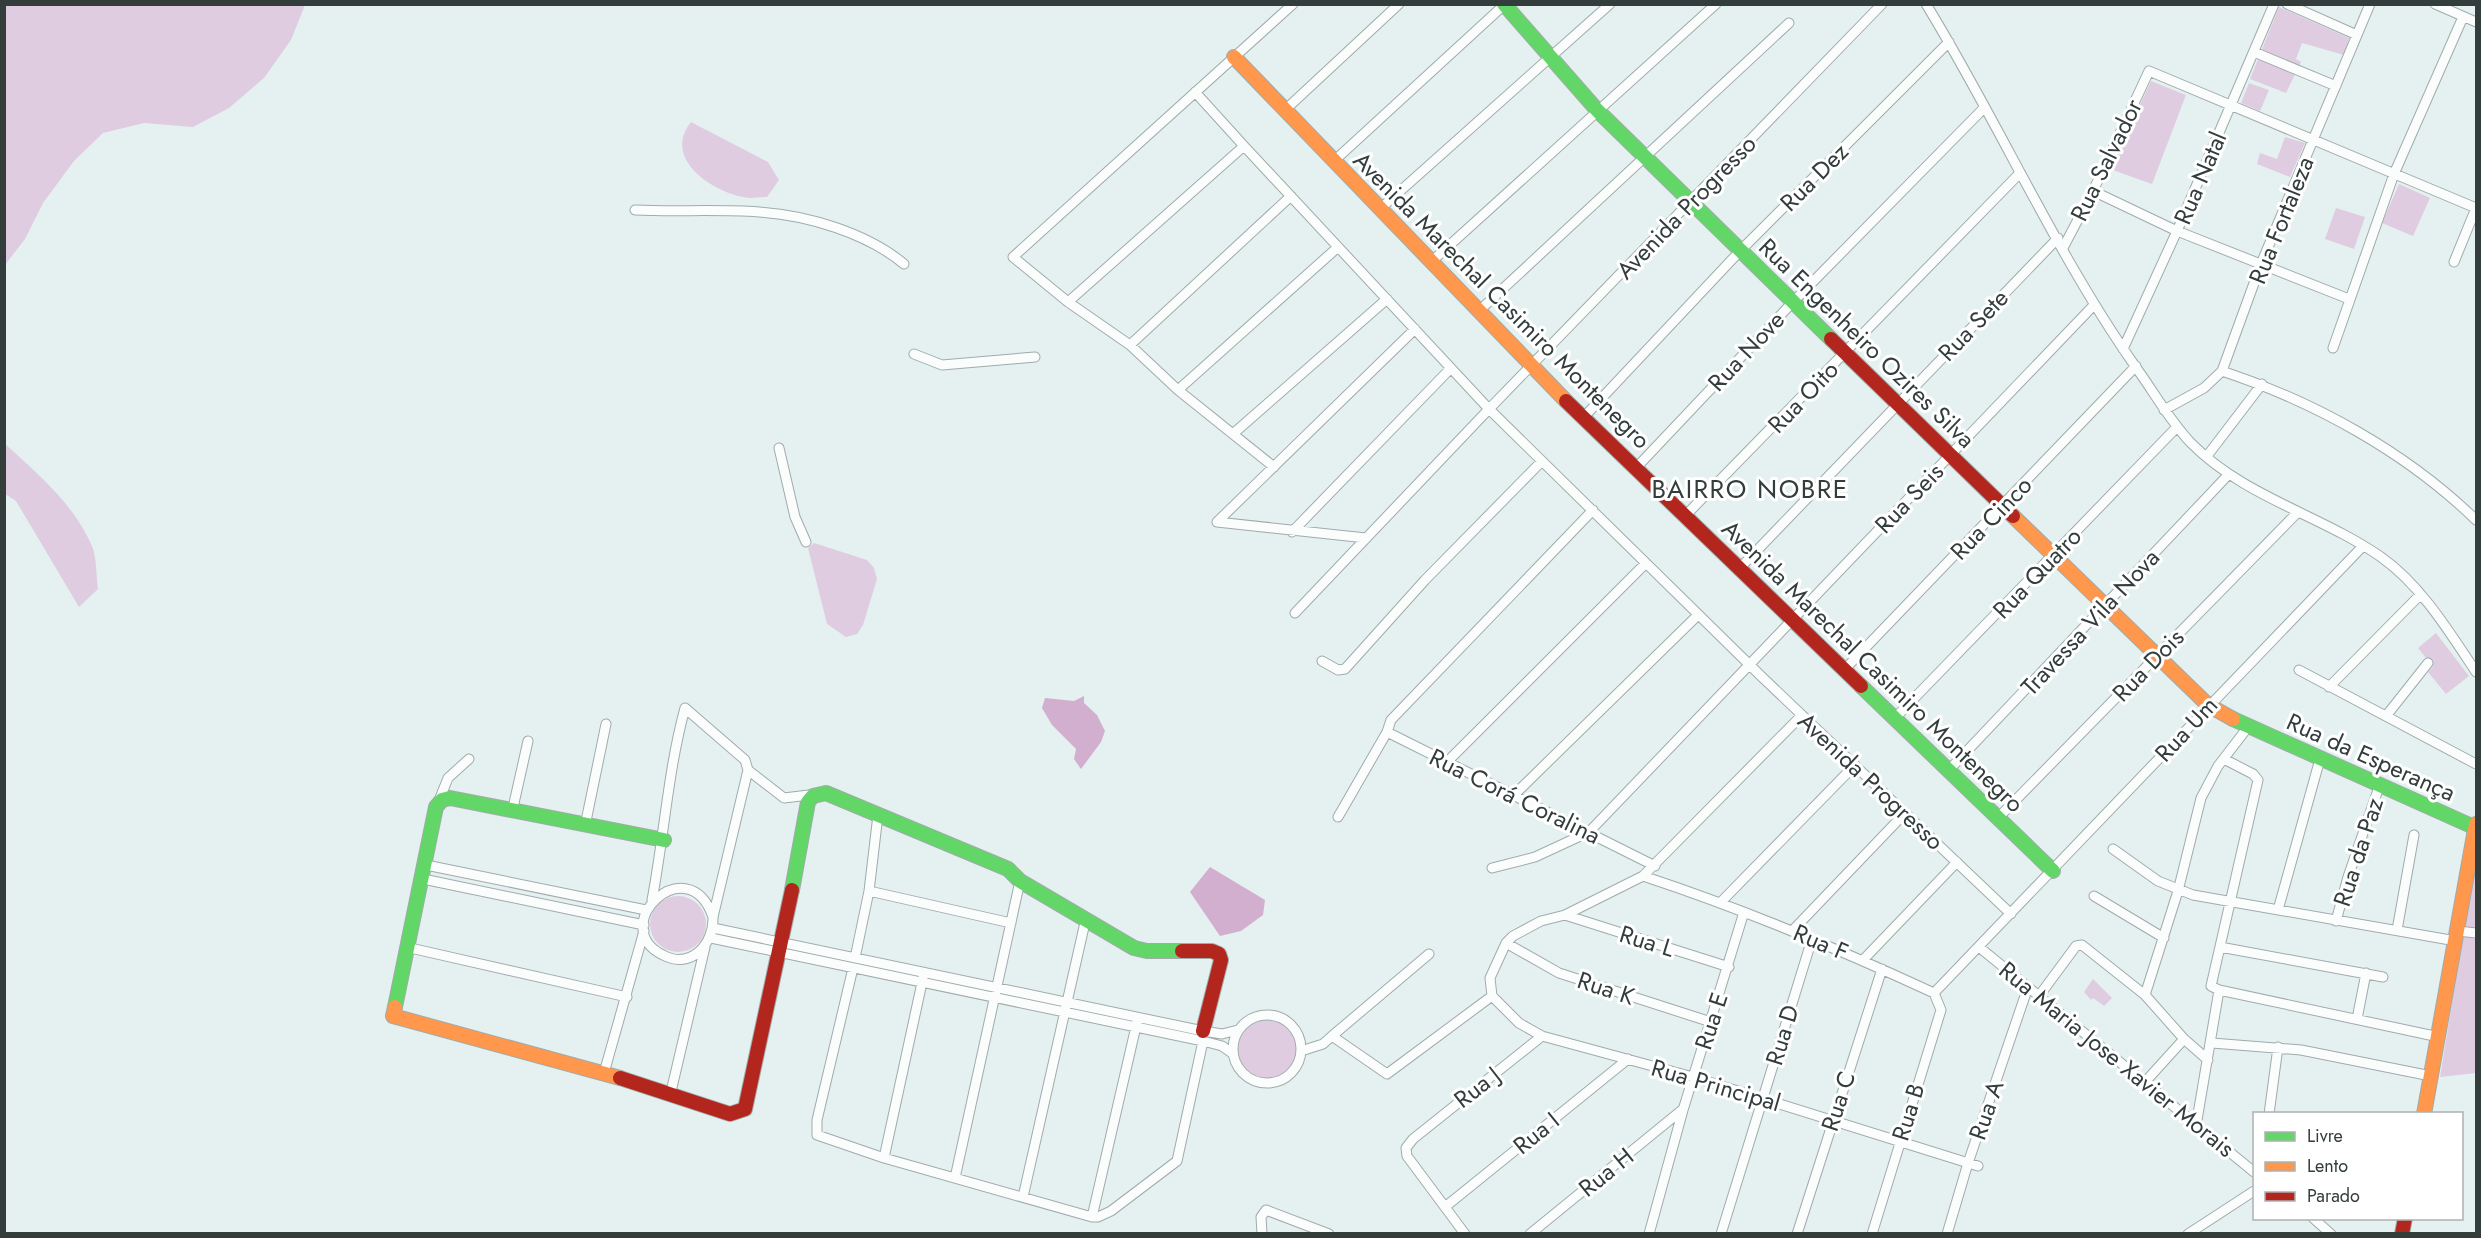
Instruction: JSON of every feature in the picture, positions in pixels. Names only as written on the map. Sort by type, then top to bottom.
[{"type":"street","points":[[1274,466],[1178,390],[1130,345],[1068,302],[1013,257],[1293,4]]},
{"type":"street","points":[[1285,110],[1399,4]]},
{"type":"street","points":[[1380,208],[1610,4]]},
{"type":"street","points":[[1431,262],[1716,4]]},
{"type":"street","name":"Avenida Progresso","points":[[1295,613],[1531,365],[1882,4]]},
{"type":"street","points":[[1926,4],[2094,305],[2177,427],[2229,474],[2363,546],[2394,567],[2420,595],[2476,672]]},
{"type":"street","name":"Rua Natal","points":[[2123,349],[2177,231],[2274,4]]},
{"type":"street","points":[[2288,4],[2357,35]]},
{"type":"street","name":"Rua Fortaleza","points":[[2164,410],[2204,388],[2222,371],[2261,264],[2370,4]]},
{"type":"street","points":[[2435,4],[2476,22]]},
{"type":"street","points":[[1334,161],[1504,5]]},
{"type":"street","name":"Rua Engenheiro Ozires Silva","points":[[1504,5],[1597,110],[1642,156],[2208,705]]},
{"type":"street","points":[[2333,348],[2394,174],[2463,17]]},
{"type":"street","points":[[1480,310],[1642,156],[1789,23]]},
{"type":"street","name":"Rua Dez","points":[[1583,418],[1740,251],[1948,42]]},
{"type":"street","points":[[2254,52],[2336,86]]},
{"type":"street","name":"Avenida Marechal Casimiro Montenegro","points":[[1234,57],[1583,418],[1896,717],[2053,871]]},
{"type":"street","name":"Rua Salvador","points":[[2063,248],[2093,191],[2149,71],[2232,105]]},
{"type":"street","name":"Avenida Progresso","points":[[1195,92],[1489,409],[1748,664],[2011,914]]},
{"type":"street","points":[[2232,105],[2313,142],[2476,208],[2454,262]]},
{"type":"street","name":"Rua Nove","points":[[1636,468],[1792,303],[1983,108]]},
{"type":"street","points":[[1068,302],[1244,146]]},
{"type":"street","name":"Rua Oito","points":[[1685,516],[2020,173]]},
{"type":"street","points":[[2093,191],[2177,231],[2349,299]]},
{"type":"street","points":[[1130,345],[1291,196]]},
{"type":"street","points":[[634,210],[760,212],[803,219],[850,234],[880,248],[904,264]]},
{"type":"street","name":"Rua Sete","points":[[1740,568],[2058,238]]},
{"type":"street","points":[[1178,390],[1338,246]]},
{"type":"street","points":[[1234,433],[1387,299]]},
{"type":"street","name":"Rua Seis","points":[[1589,832],[2094,305]]},
{"type":"street","points":[[1366,538],[1292,532],[1217,522],[1415,329]]},
{"type":"street","points":[[915,354],[942,365],[1035,357]]},
{"type":"street","name":"Rua Cinco","points":[[1845,669],[2136,366]]},
{"type":"street","points":[[1292,532],[1451,368]]},
{"type":"street","points":[[2222,371],[2262,384],[2388,449],[2430,479],[2476,520]]},
{"type":"street","points":[[2207,456],[2262,384]]},
{"type":"street","name":"Rua Quatro","points":[[1896,717],[2177,427]]},
{"type":"street","points":[[778,448],[795,517],[806,542]]},
{"type":"street","points":[[1322,661],[1338,670],[1345,669],[1425,580],[1542,460]]},
{"type":"street","name":"Travessa Vila Nova","points":[[1949,770],[2229,474]]},
{"type":"street","points":[[1338,817],[1388,732],[1390,720],[1593,510]]},
{"type":"street","name":"Rua Dois","points":[[1998,818],[2298,512]]},
{"type":"street","name":"Rua Um","points":[[1979,947],[2208,705],[2363,546]]},
{"type":"street","points":[[1448,761],[1646,563]]},
{"type":"street","points":[[2329,687],[2420,595]]},
{"type":"street","points":[[1515,794],[1698,615]]},
{"type":"street","points":[[2386,716],[2428,663]]},
{"type":"street","points":[[2299,670],[2476,764]]},
{"type":"street","name":"Rua da Esperança","points":[[2208,705],[2248,728],[2476,826]]},
{"type":"street","points":[[604,1073],[627,997],[644,928],[646,910],[652,900],[664,840],[677,737],[685,708],[745,760],[748,770],[713,917],[712,933],[705,947],[670,1096]]},
{"type":"street","points":[[1332,1036],[1387,1074],[1492,996],[1490,978],[1506,943],[1532,926],[1565,915],[1643,876],[1802,715]]},
{"type":"street","points":[[585,826],[606,723]]},
{"type":"street","points":[[2145,995],[2178,891],[2201,798],[2209,781],[2248,728]]},
{"type":"street","name":"Rua Corá Coralina","points":[[1388,732],[1655,866]]},
{"type":"street","points":[[512,812],[528,741]]},
{"type":"street","points":[[469,759],[448,778],[438,803],[393,1016],[604,1073],[730,1114],[745,1108],[781,947],[808,802],[819,793]]},
{"type":"street","points":[[2224,759],[2253,774],[2258,780],[2211,982],[2212,987],[2439,1037]]},
{"type":"street","points":[[2278,910],[2320,759]]},
{"type":"street","points":[[1721,902],[1855,765]]},
{"type":"street","points":[[748,770],[784,798],[826,793],[1008,869],[1020,882],[1124,942],[1147,951],[1212,951],[1219,954],[1221,960],[1177,1161],[1111,1211],[1098,1217],[1092,1217],[884,1158],[816,1135],[817,1120],[854,963],[868,891],[878,815]]},
{"type":"street","name":"Rua da Paz","points":[[2336,921],[2348,877],[2380,784]]},
{"type":"street","points":[[438,803],[450,798],[664,840]]},
{"type":"street","points":[[1793,930],[1905,813]]},
{"type":"street","points":[[2424,1112],[2474,852],[2476,826]]},
{"type":"street","points":[[1492,868],[1535,857],[1589,832]]},
{"type":"street","points":[[2397,930],[2414,835]]},
{"type":"street","points":[[2113,849],[2158,881],[2178,891],[2229,902],[2397,930],[2457,936],[2476,933]]},
{"type":"street","points":[[1864,959],[1957,862]]},
{"type":"street","points":[[426,865],[646,910]]},
{"type":"street","name":"Rua F","points":[[1643,876],[1721,902],[1793,930],[1864,959],[1934,993]]},
{"type":"street","points":[[423,879],[644,928]]},
{"type":"street","points":[[955,1178],[1020,882]]},
{"type":"street","points":[[652,900],[672,890],[693,892],[709,907],[713,917]]},
{"type":"street","points":[[868,891],[1011,923]]},
{"type":"street","points":[[2094,896],[2164,938]]},
{"type":"street","name":"Rua E","points":[[1648,1232],[1744,912]]},
{"type":"street","name":"Rua L","points":[[1565,915],[1729,967]]},
{"type":"street","points":[[1023,1197],[1086,918]]},
{"type":"street","points":[[644,928],[655,950],[664,956],[686,958],[705,947]]},
{"type":"street","points":[[712,933],[996,992],[1067,1002],[1138,1017],[1203,1036],[1232,1053],[1243,1074],[1265,1083],[1287,1077],[1295,1068],[1301,1051],[1297,1034],[1290,1024],[1280,1017],[1257,1016],[1238,1030],[1203,1036],[1136,1027],[1065,1012],[996,992]]},
{"type":"street","name":"Rua D","points":[[1721,1233],[1812,939]]},
{"type":"street","name":"Rua K","points":[[1506,943],[1559,973],[1711,1022]]},
{"type":"street","points":[[2039,996],[2080,944],[2145,995],[2184,1039],[2208,1060]]},
{"type":"street","points":[[2220,946],[2383,976]]},
{"type":"street","points":[[406,947],[627,997]]},
{"type":"street","points":[[1934,993],[1979,947]]},
{"type":"street","name":"Rua Maria Jose Xavier Morais","points":[[1979,947],[2253,1171]]},
{"type":"street","points":[[1301,1051],[1323,1044],[1429,954]]},
{"type":"street","name":"Rua C","points":[[1797,1233],[1882,969]]},
{"type":"street","points":[[2357,1019],[2366,973]]},
{"type":"street","points":[[884,1158],[923,977]]},
{"type":"street","name":"Rua A","points":[[1947,1233],[1968,1162],[2028,987]]},
{"type":"street","points":[[2196,1126],[2212,1043],[2219,990]]},
{"type":"street","name":"Rua B","points":[[1872,1233],[1941,1010],[1934,993]]},
{"type":"street","name":"Rua Principal","points":[[1492,996],[1519,1023],[1542,1036],[1693,1077],[1978,1166]]},
{"type":"street","points":[[1092,1217],[1138,1017]]},
{"type":"street","points":[[1232,1053],[1238,1030]]},
{"type":"street","name":"Rua J","points":[[1445,1207],[1407,1156],[1406,1148],[1413,1139],[1542,1036]]},
{"type":"street","points":[[2145,1082],[2184,1039]]},
{"type":"street","points":[[2212,1043],[2278,1047],[2431,1076]]},
{"type":"street","points":[[2269,1112],[2278,1047]]},
{"type":"street","name":"Rua I","points":[[1445,1207],[1628,1059]]},
{"type":"street","name":"Rua H","points":[[1530,1233],[1683,1110]]},
{"type":"street","points":[[2188,1233],[2253,1192]]},
{"type":"street","points":[[1445,1207],[1465,1233]]},
{"type":"street","points":[[1263,1233],[1261,1216],[1266,1210],[1329,1233]]},
{"type":"street","points":[[2315,1220],[2331,1233]]},
{"type":"shaded area","points":[[5,4],[305,5],[291,40],[264,78],[229,108],[193,127],[144,123],[103,133],[74,161],[43,203],[25,239],[5,265]]},
{"type":"shaded area","points":[[2279,7],[2349,38],[2344,55],[2302,43],[2296,59],[2301,62],[2286,93],[2250,79]]},
{"type":"shaded area","points":[[2151,81],[2186,95],[2152,184],[2110,169]]},
{"type":"shaded area","points":[[2249,83],[2269,90],[2260,111],[2241,103]]},
{"type":"shaded area","points":[[691,122],[768,162],[779,180],[767,197],[746,198],[730,194],[717,188],[694,171],[686,160],[682,148],[684,135]]},
{"type":"shaded area","points":[[2285,137],[2305,143],[2290,177],[2257,164],[2260,153],[2277,159]]},
{"type":"shaded area","points":[[2399,184],[2430,198],[2413,236],[2382,223]]},
{"type":"shaded area","points":[[2336,208],[2365,217],[2354,249],[2325,239]]},
{"type":"shaded area","points":[[4,443],[65,503],[92,546],[96,561],[98,589],[79,607],[16,501],[5,494]]},
{"type":"shaded area","points":[[814,543],[867,560],[874,568],[877,579],[863,625],[857,634],[846,637],[827,624],[808,548]]},
{"type":"shaded area","points":[[2436,633],[2469,676],[2446,694],[2428,672],[2433,667],[2418,648]]},
{"type":"shaded area","points":[[1084,696],[1084,703],[1097,715],[1105,731],[1101,742],[1081,769],[1074,759],[1076,749],[1052,725],[1042,708],[1045,698],[1074,701]]},
{"type":"shaded area","points":[[2476,855],[2476,1073],[2440,1077]]},
{"type":"shaded area","points":[[1210,867],[1265,900],[1263,915],[1241,931],[1220,936],[1190,892]]},
{"type":"shaded area","points":[[672,896],[684,896],[694,900],[702,908],[706,924],[702,940],[694,948],[684,952],[672,952],[662,948],[654,940],[650,930],[650,918],[654,908],[662,900]]},
{"type":"shaded area","points":[[2093,979],[2112,998],[2104,1006],[2093,998],[2091,1000],[2084,992]]},
{"type":"shaded area","points":[[1261,1020],[1273,1020],[1288,1028],[1296,1043],[1296,1055],[1288,1070],[1273,1078],[1261,1078],[1246,1070],[1238,1055],[1238,1043],[1246,1028]]},
{"type":"traffic: fast","points":[[1504,4],[1597,110],[1831,339]]},
{"type":"traffic: fast","points":[[1861,686],[2053,871]]},
{"type":"traffic: fast","points":[[2233,719],[2476,828]]},
{"type":"traffic: fast","points":[[792,890],[808,802],[813,796],[826,793],[1008,869],[1020,881],[1134,948],[1147,951],[1182,951]]},
{"type":"traffic: fast","points":[[395,1007],[436,807],[442,800],[450,798],[664,840]]},
{"type":"traffic: slow","points":[[1234,57],[1566,401]]},
{"type":"traffic: slow","points":[[2013,516],[2208,705],[2233,719]]},
{"type":"traffic: slow","points":[[2424,1112],[2476,824]]},
{"type":"traffic: slow","points":[[395,1007],[393,1016],[620,1078]]},
{"type":"traffic: jam","points":[[1831,339],[2013,516]]},
{"type":"traffic: jam","points":[[1566,401],[1861,686]]},
{"type":"traffic: jam","points":[[620,1078],[730,1114],[745,1109],[792,890]]},
{"type":"traffic: jam","points":[[1182,951],[1212,951],[1219,954],[1221,960],[1203,1031]]},
{"type":"traffic: jam","points":[[2402,1234],[2405,1220]]},
{"type":"district","name":"BAIRRO NOBRE","points":[[1750,489]]}]
